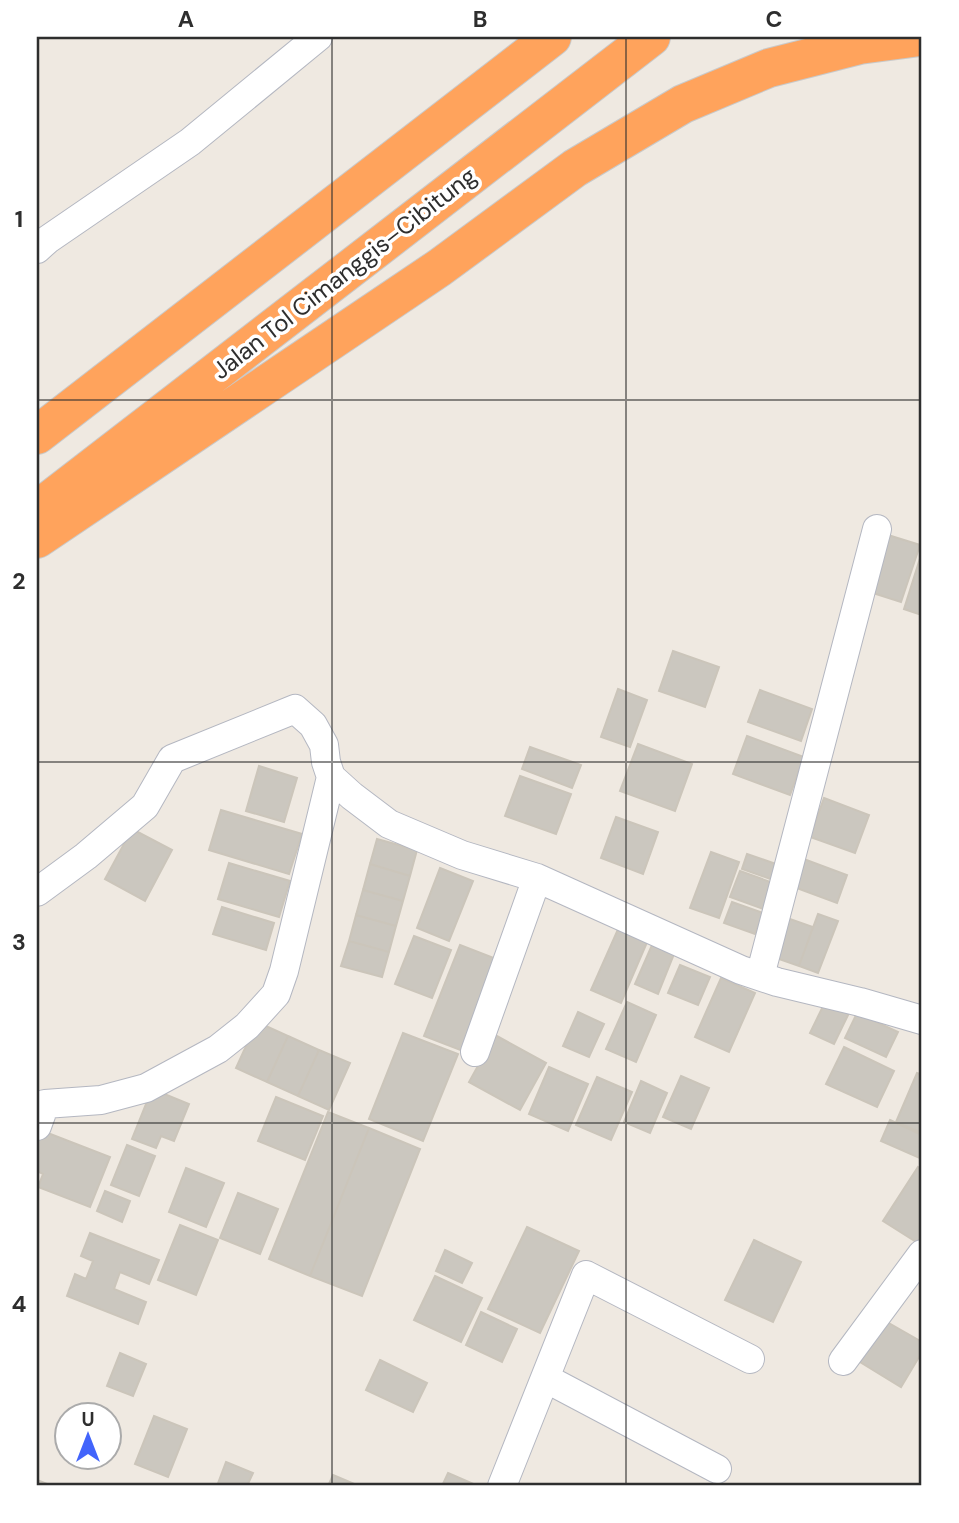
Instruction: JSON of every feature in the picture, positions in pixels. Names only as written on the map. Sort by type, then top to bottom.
[{"type":"highway","points":[[37,435],[552,37]]},
{"type":"highway","name":"Jalan Tol Cimanggis–Cibitung","points":[[37,510],[651,37]]},
{"type":"highway","points":[[37,539],[439,268],[576,168],[683,104],[769,68],[859,45],[920,37]]},
{"type":"street","points":[[37,249],[190,142],[318,37]]},
{"type":"street","points":[[760,976],[877,529]]},
{"type":"street","points":[[37,892],[86,856],[145,806],[172,759],[295,709],[313,725],[324,745],[331,777],[389,824],[462,855],[537,878],[741,970],[922,1020]]},
{"type":"street","points":[[37,1126],[45,1104],[101,1100],[146,1088],[180,1071],[218,1049],[247,1026],[276,994],[284,971],[331,777]]},
{"type":"street","points":[[475,1052],[537,878]]},
{"type":"street","points":[[843,1361],[922,1254]]},
{"type":"street","points":[[508,1484],[545,1378],[586,1275],[750,1359]]},
{"type":"street","points":[[545,1378],[717,1469]]},
{"type":"building","points":[[888,535],[920,545],[901,602],[870,592]]},
{"type":"building","points":[[922,552],[922,615],[904,609]]},
{"type":"building","points":[[673,651],[719,667],[705,707],[659,691]]},
{"type":"building","points":[[618,689],[647,700],[630,747],[601,737]]},
{"type":"building","points":[[760,690],[812,709],[801,741],[748,722]]},
{"type":"building","points":[[747,736],[804,757],[790,795],[733,774]]},
{"type":"building","points":[[638,744],[692,764],[675,811],[620,791]]},
{"type":"building","points":[[530,747],[581,765],[572,788],[522,769]]},
{"type":"building","points":[[259,766],[297,778],[284,822],[246,811]]},
{"type":"building","points":[[520,776],[571,794],[556,834],[505,816]]},
{"type":"building","points":[[824,798],[869,815],[855,853],[810,837]]},
{"type":"building","points":[[221,810],[302,834],[289,874],[209,850]]},
{"type":"building","points":[[616,817],[658,832],[643,874],[601,858]]},
{"type":"building","points":[[132,829],[172,850],[145,901],[105,879]]},
{"type":"building","points":[[377,839],[417,850],[410,876],[370,864]]},
{"type":"building","points":[[711,852],[739,862],[719,918],[690,908]]},
{"type":"building","points":[[747,854],[782,866],[776,881],[742,869]]},
{"type":"building","points":[[801,858],[847,875],[837,903],[791,886]]},
{"type":"building","points":[[229,863],[290,881],[279,917],[218,899]]},
{"type":"building","points":[[370,864],[410,876],[403,901],[363,890]]},
{"type":"building","points":[[440,868],[473,881],[449,941],[417,928]]},
{"type":"building","points":[[740,871],[776,884],[766,910],[730,897]]},
{"type":"building","points":[[363,890],[403,901],[396,926],[356,915]]},
{"type":"building","points":[[732,902],[763,913],[755,934],[724,923]]},
{"type":"building","points":[[222,907],[274,923],[266,950],[213,934]]},
{"type":"building","points":[[818,914],[838,921],[818,973],[799,966]]},
{"type":"building","points":[[356,915],[396,926],[389,952],[349,941]]},
{"type":"building","points":[[787,918],[813,927],[799,966],[773,957]]},
{"type":"building","points":[[619,927],[648,940],[621,1003],[591,990]]},
{"type":"building","points":[[414,936],[451,950],[432,998],[395,984]]},
{"type":"building","points":[[349,941],[389,952],[382,977],[341,966]]},
{"type":"building","points":[[460,945],[499,960],[463,1051],[424,1036]]},
{"type":"building","points":[[652,945],[674,954],[658,994],[635,984]]},
{"type":"building","points":[[680,965],[710,977],[698,1005],[668,993]]},
{"type":"building","points":[[721,978],[755,993],[729,1052],[695,1037]]},
{"type":"building","points":[[826,1000],[850,1011],[834,1044],[810,1033]]},
{"type":"building","points":[[627,1002],[656,1015],[636,1062],[606,1049]]},
{"type":"building","points":[[578,1012],[604,1024],[589,1057],[563,1046]]},
{"type":"building","points":[[857,1013],[898,1032],[886,1057],[845,1038]]},
{"type":"building","points":[[257,1022],[288,1036],[267,1082],[236,1068]]},
{"type":"building","points":[[403,1033],[458,1054],[423,1141],[369,1119]]},
{"type":"building","points":[[495,1035],[546,1063],[520,1110],[469,1082]]},
{"type":"building","points":[[288,1036],[319,1050],[298,1096],[267,1082]]},
{"type":"building","points":[[844,1047],[894,1071],[877,1107],[826,1084]]},
{"type":"building","points":[[319,1050],[350,1063],[329,1110],[298,1096]]},
{"type":"building","points":[[549,1067],[588,1084],[568,1131],[529,1114]]},
{"type":"building","points":[[917,1073],[922,1075],[922,1133],[896,1122]]},
{"type":"building","points":[[681,1076],[709,1088],[691,1129],[663,1117]]},
{"type":"building","points":[[597,1077],[632,1092],[611,1140],[576,1125]]},
{"type":"building","points":[[641,1081],[667,1093],[650,1133],[624,1122]]},
{"type":"building","points":[[152,1089],[189,1104],[174,1141],[161,1136],[156,1148],[132,1139]]},
{"type":"building","points":[[276,1097],[323,1116],[305,1160],[258,1141]]},
{"type":"building","points":[[328,1112],[369,1128],[310,1276],[269,1259]]},
{"type":"building","points":[[890,1120],[922,1135],[922,1159],[881,1141]]},
{"type":"building","points":[[369,1128],[420,1149],[362,1296],[310,1276]]},
{"type":"building","points":[[40,1130],[110,1157],[90,1207],[38,1187],[43,1174],[37,1171],[37,1139]]},
{"type":"building","points":[[127,1145],[155,1156],[139,1196],[111,1185]]},
{"type":"building","points":[[918,1167],[922,1170],[921,1245],[883,1221]]},
{"type":"building","points":[[186,1168],[224,1183],[206,1227],[169,1212]]},
{"type":"building","points":[[105,1191],[130,1201],[122,1222],[97,1211]]},
{"type":"building","points":[[238,1193],[278,1209],[260,1254],[220,1238]]},
{"type":"building","points":[[180,1225],[218,1240],[196,1295],[158,1280]]},
{"type":"building","points":[[527,1227],[579,1251],[540,1333],[488,1309]]},
{"type":"building","points":[[90,1233],[159,1260],[149,1284],[120,1272],[114,1289],[146,1302],[138,1324],[67,1296],[75,1274],[86,1279],[93,1261],[81,1256]]},
{"type":"building","points":[[754,1240],[801,1262],[773,1322],[725,1300]]},
{"type":"building","points":[[445,1250],[472,1263],[462,1283],[436,1271]]},
{"type":"building","points":[[435,1276],[482,1298],[461,1342],[414,1320]]},
{"type":"building","points":[[481,1312],[517,1329],[502,1362],[466,1345]]},
{"type":"building","points":[[880,1318],[922,1342],[922,1352],[901,1387],[855,1359]]},
{"type":"building","points":[[120,1353],[146,1364],[133,1396],[107,1386]]},
{"type":"building","points":[[380,1360],[427,1383],[413,1412],[366,1390]]},
{"type":"building","points":[[154,1416],[187,1429],[168,1477],[135,1464]]},
{"type":"building","points":[[226,1462],[253,1473],[247,1486],[217,1486]]},
{"type":"building","points":[[448,1473],[478,1486],[442,1486]]},
{"type":"building","points":[[333,1475],[359,1486],[328,1486]]},
{"type":"building","points":[[37,1480],[52,1486],[37,1486]]}]
